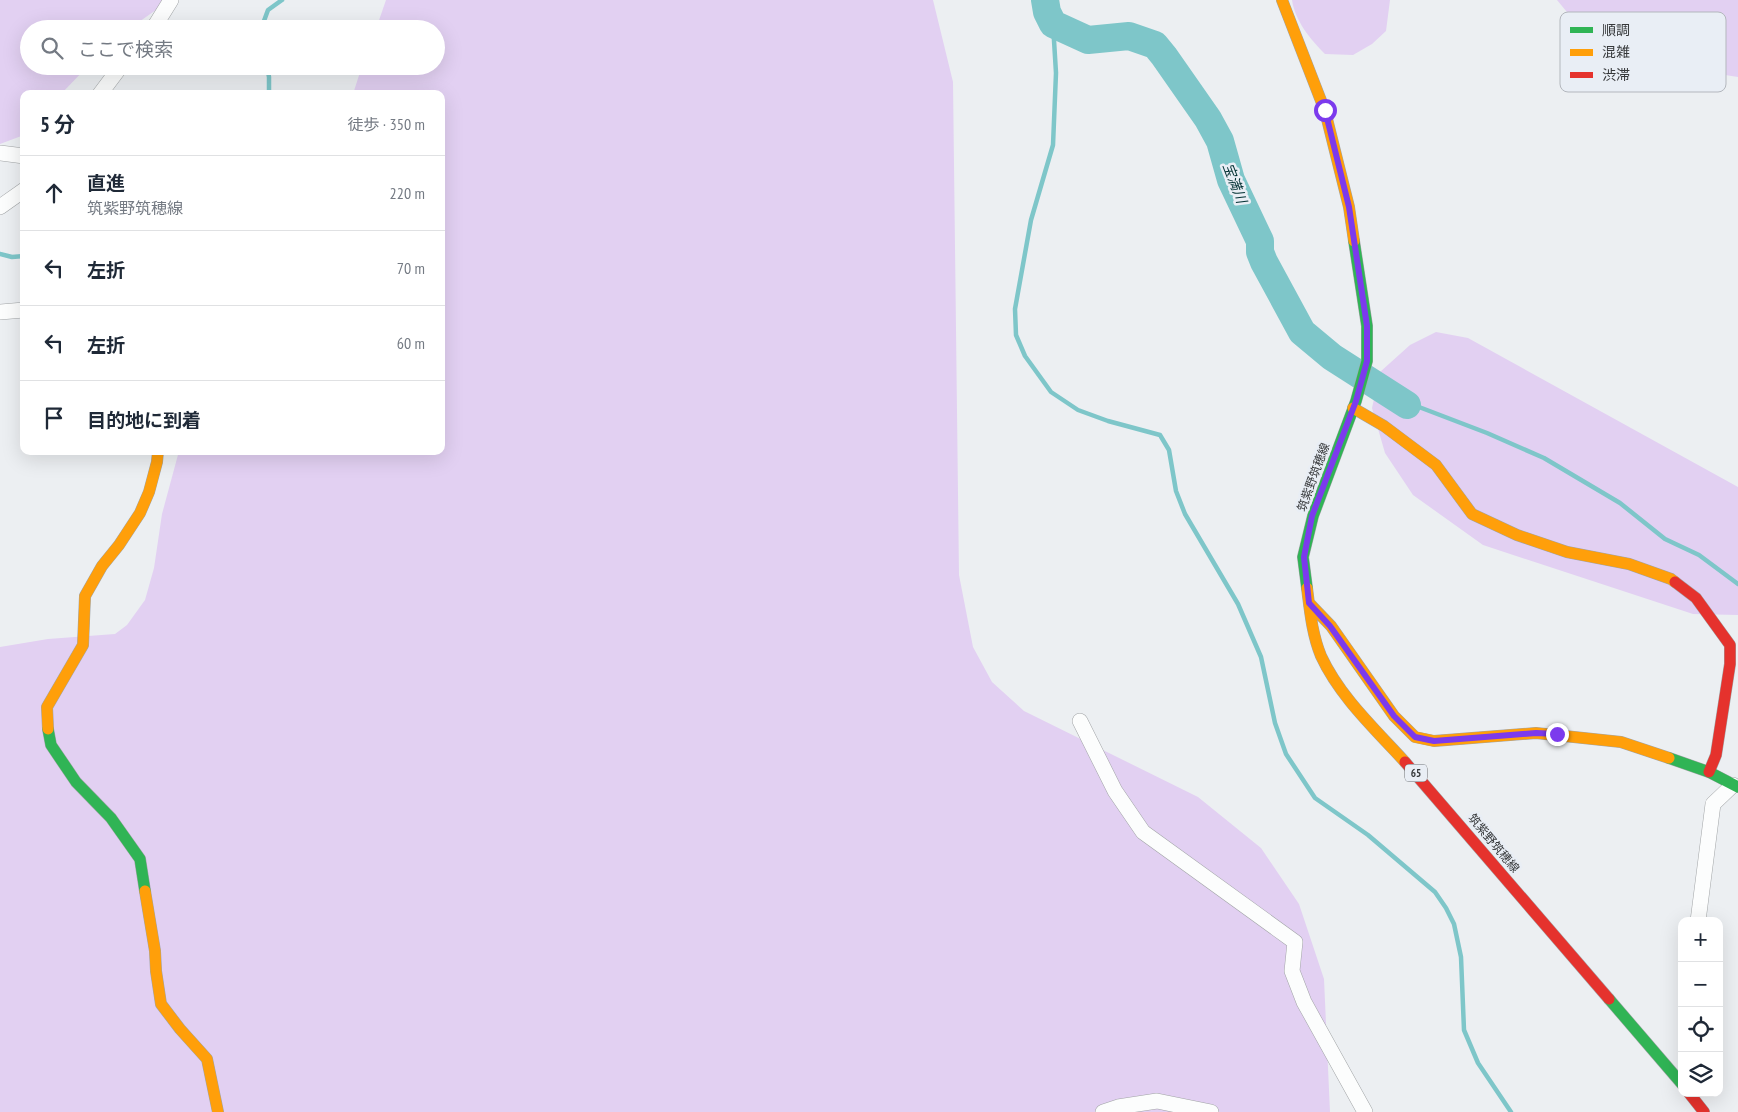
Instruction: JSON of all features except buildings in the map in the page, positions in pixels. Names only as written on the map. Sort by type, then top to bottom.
[{"type":"street","points":[[159,20],[171,0]]},
{"type":"street","name":"筑紫野筑穂線","points":[[1282,0],[1325,110],[1349,207],[1367,326],[1367,361],[1355,405],[1312,516],[1304,557],[1312,627],[1321,655],[1340,688],[1459,823],[1678,1079]]},
{"type":"street","points":[[103,90],[114,75]]},
{"type":"street","points":[[0,153],[20,156]]},
{"type":"street","points":[[0,207],[20,193]]},
{"type":"street","points":[[0,312],[20,310]]},
{"type":"street","points":[[1355,405],[1436,465],[1472,514],[1517,536],[1567,552],[1629,564],[1671,579],[1696,598],[1730,645],[1730,664],[1716,755],[1708,772]]},
{"type":"street","points":[[158,455],[149,492],[140,513],[119,545],[102,566],[85,596],[83,645],[47,707],[48,734],[51,745],[76,782],[111,818],[140,859],[155,951],[161,1004],[207,1059],[218,1112]]},
{"type":"street","points":[[1309,603],[1330,626],[1394,716],[1415,737],[1434,741],[1536,733],[1595,738],[1621,742],[1708,772],[1735,786],[1713,804],[1699,917]]},
{"type":"street","points":[[1080,721],[1115,791],[1143,832],[1295,942],[1292,971],[1304,1002],[1365,1112]]},
{"type":"street","points":[[1103,1112],[1118,1107],[1157,1101],[1211,1112]]},
{"type":"shaded area","points":[[0,0],[170,0],[142,20],[20,20],[20,75],[79,75],[65,90],[20,90],[20,136],[0,144]]},
{"type":"shaded area","points":[[386,0],[933,0],[953,82],[959,575],[973,647],[992,682],[1024,711],[1198,797],[1261,848],[1299,904],[1324,979],[1330,1112],[0,1112],[0,647],[48,639],[115,634],[127,625],[145,600],[154,568],[162,514],[178,455],[445,455],[445,90],[354,90],[359,75],[445,75],[445,20],[379,20]]},
{"type":"shaded area","points":[[1292,0],[1390,0],[1386,31],[1372,44],[1353,55],[1325,54],[1300,23]]},
{"type":"shaded area","points":[[1557,0],[1738,0],[1738,77],[1726,75],[1726,12],[1567,12]]},
{"type":"shaded area","points":[[1436,332],[1468,338],[1738,487],[1738,615],[1693,614],[1483,545],[1413,495],[1385,453],[1372,408],[1380,372],[1410,345]]},
{"type":"waterway","points":[[264,20],[268,10],[282,0]]},
{"type":"waterway","name":"宝満川","points":[[1045,0],[1047,12],[1053,24],[1088,40],[1129,36],[1155,45],[1208,119],[1220,141],[1231,180],[1260,241],[1260,252],[1264,262],[1302,332],[1332,357],[1407,405]]},
{"type":"waterway","points":[[1053,24],[1056,73],[1053,145],[1031,220],[1015,309],[1016,335],[1025,356],[1051,392],[1078,410],[1108,421],[1160,435],[1169,450],[1176,491],[1185,514],[1238,604],[1261,657],[1275,723],[1286,754],[1315,798],[1368,835],[1435,892],[1446,908],[1454,924],[1461,957],[1464,1030],[1478,1063],[1511,1112]]},
{"type":"waterway","points":[[269,75],[269,90]]},
{"type":"waterway","points":[[0,254],[12,257],[20,256]]},
{"type":"waterway","points":[[1407,405],[1419,407],[1487,433],[1544,458],[1620,503],[1665,539],[1699,555],[1738,584]]},
{"type":"traffic: fast","points":[[1307,588],[1303,557],[1313,516],[1356,401],[1367,361],[1367,326],[1354,241]]},
{"type":"traffic: fast","points":[[48,729],[51,745],[76,782],[111,818],[140,859],[145,891]]},
{"type":"traffic: fast","points":[[1669,758],[1709,772],[1738,787]]},
{"type":"traffic: fast","points":[[1609,999],[1678,1079]]},
{"type":"traffic: slow","points":[[1282,0],[1325,111],[1349,207],[1354,241]]},
{"type":"traffic: slow","points":[[1353,408],[1384,426],[1436,465],[1472,514],[1517,535],[1567,552],[1629,564],[1675,582]]},
{"type":"traffic: slow","points":[[48,729],[47,707],[83,645],[85,596],[102,566],[119,545],[140,513],[149,492],[158,455]]},
{"type":"traffic: slow","points":[[1307,588],[1315,639],[1329,671],[1348,699],[1405,762]]},
{"type":"traffic: slow","points":[[1309,603],[1331,626],[1394,716],[1415,737],[1434,741],[1536,733],[1621,742],[1669,758]]},
{"type":"traffic: slow","points":[[145,891],[161,1004],[207,1059],[218,1112]]},
{"type":"traffic: jam","points":[[1675,582],[1696,598],[1730,645],[1730,664],[1716,755],[1709,772]]},
{"type":"traffic: jam","points":[[1405,762],[1609,999]]},
{"type":"traffic: jam","points":[[1692,1097],[1704,1112]]},
{"type":"route","points":[[1325,110],[1349,207],[1367,326],[1367,361],[1356,401],[1312,516],[1304,557],[1309,603],[1330,626],[1394,716],[1415,737],[1434,741],[1536,733],[1557,734]]}]
